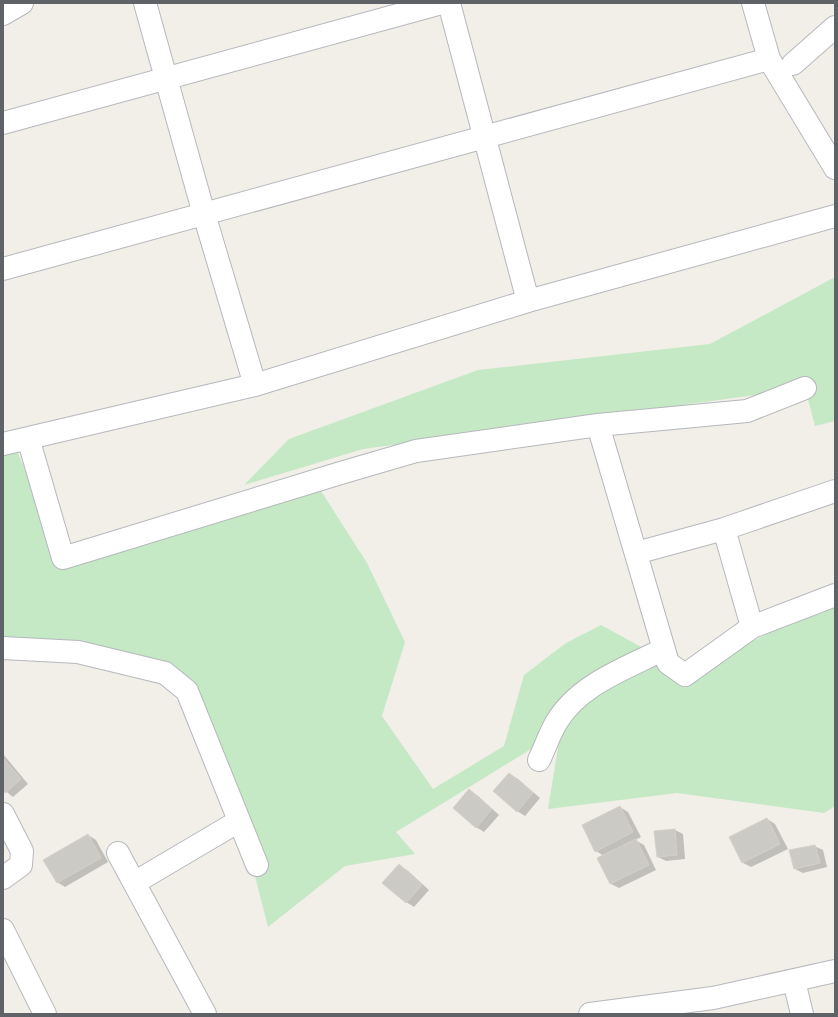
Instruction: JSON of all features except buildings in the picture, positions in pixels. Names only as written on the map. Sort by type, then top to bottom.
[{"type":"street","points":[[3,14],[22,3]]},
{"type":"street","points":[[145,3],[204,214],[255,385]]},
{"type":"street","points":[[3,123],[442,3]]},
{"type":"street","points":[[449,3],[528,301]]},
{"type":"street","points":[[753,3],[769,59],[835,168]]},
{"type":"street","points":[[793,64],[835,27]]},
{"type":"street","points":[[3,269],[769,59]]},
{"type":"street","points":[[3,444],[255,385],[528,301],[835,216]]},
{"type":"street","points":[[28,438],[63,558],[416,451],[598,425],[747,411],[805,388]]},
{"type":"street","points":[[598,425],[668,663],[685,674],[752,627],[835,595]]},
{"type":"street","points":[[636,553],[724,529],[835,491]]},
{"type":"street","points":[[724,529],[752,627]]},
{"type":"street","points":[[3,648],[78,652],[165,673],[187,691],[257,865]]},
{"type":"street","points":[[539,760],[556,723],[575,699],[595,684],[664,649]]},
{"type":"street","points":[[3,814],[22,852],[21,864],[3,878]]},
{"type":"street","points":[[134,883],[239,821]]},
{"type":"street","points":[[118,853],[205,1014]]},
{"type":"street","points":[[3,930],[44,1014]]},
{"type":"street","points":[[590,1014],[714,998],[835,971]]},
{"type":"street","points":[[794,981],[802,1014]]},
{"type":"green space","points":[[835,277],[835,421],[815,426],[805,388],[363,449],[244,485],[289,439],[478,370],[710,344]]},
{"type":"green space","points":[[13,442],[59,546],[174,524],[321,491],[367,563],[405,642],[382,716],[433,789],[504,746],[524,675],[566,643],[601,625],[654,654],[685,674],[835,601],[835,806],[824,813],[677,793],[548,809],[561,729],[549,738],[396,832],[415,854],[345,866],[268,927],[245,837],[191,701],[165,673],[3,650],[3,445]]}]
